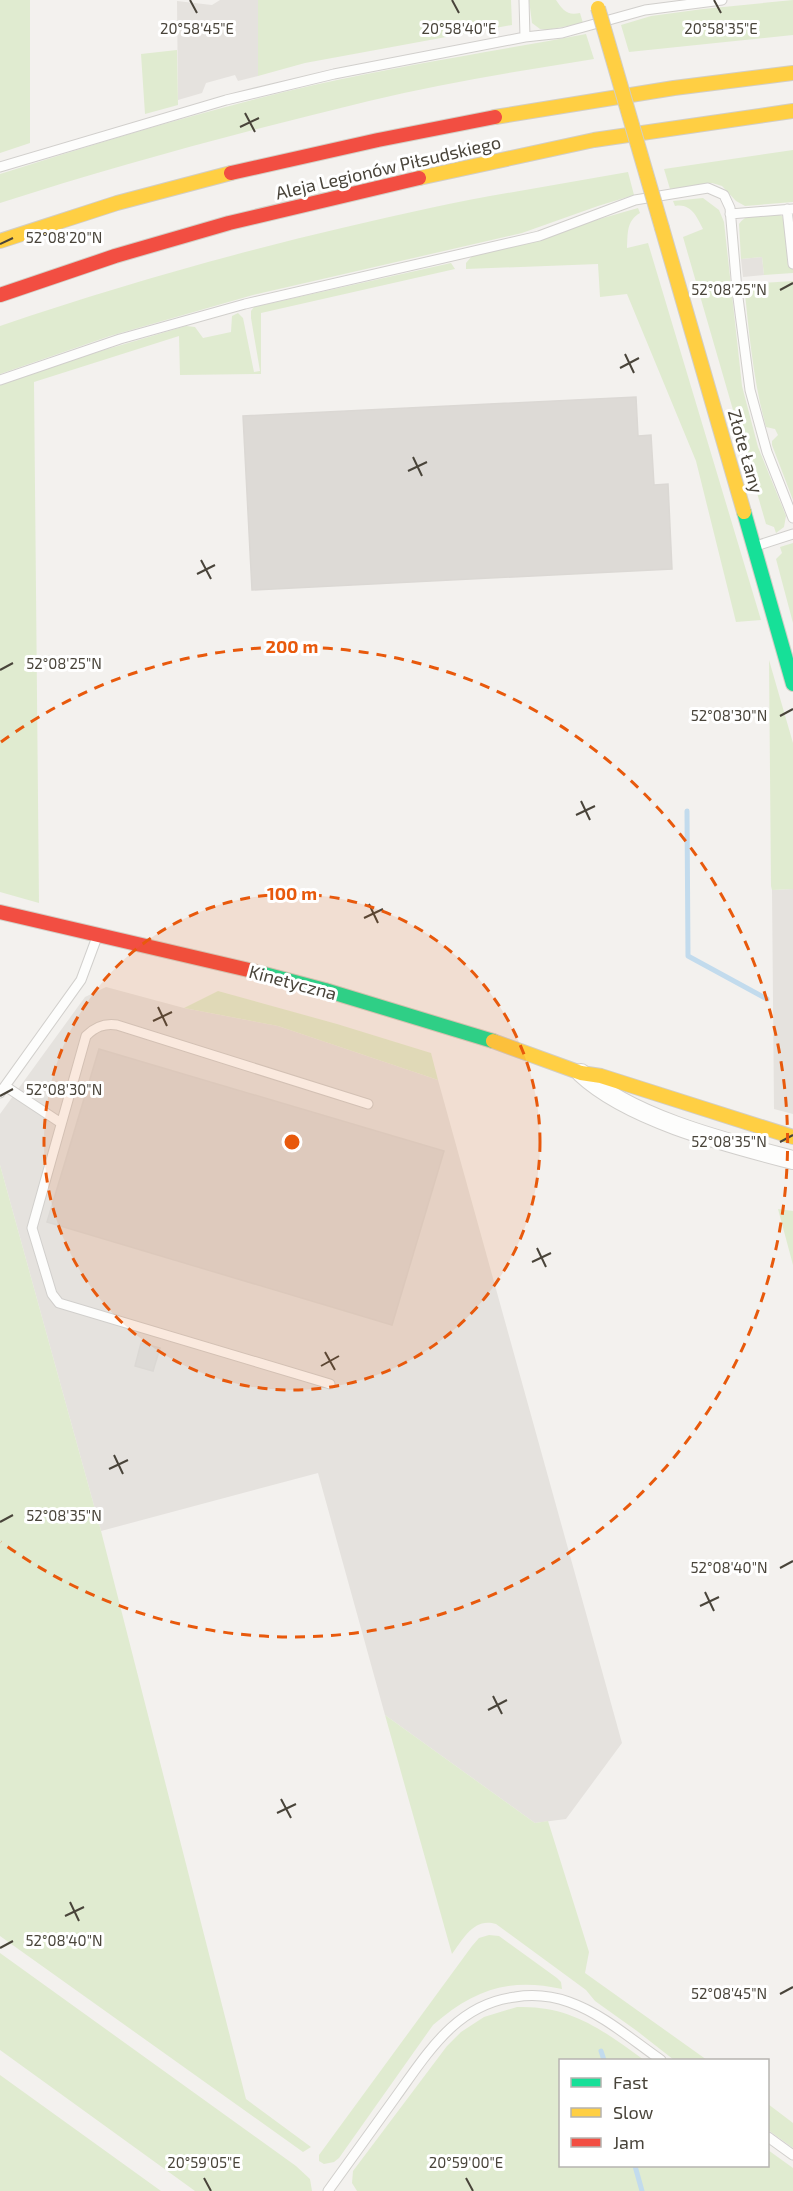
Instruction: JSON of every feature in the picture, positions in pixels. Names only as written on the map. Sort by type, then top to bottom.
[{"type":"main road","name":"Złote Łany","points":[[596,4],[755,546],[793,684]]},
{"type":"main road","name":"Aleja Legionów Piłsudskiego","points":[[0,239],[249,168],[417,131],[600,97],[665,87],[793,73]]},
{"type":"main road","name":"Aleja Legionów Piłsudskiego","points":[[0,295],[115,256],[229,224],[384,185],[594,140],[793,111]]},
{"type":"main road","name":"Kinetyczna","points":[[0,912],[202,958],[325,990],[482,1037],[581,1074],[601,1076],[793,1137]]},
{"type":"street","name":"Kinetyczna","points":[[581,1074],[604,1093],[655,1118],[793,1160]]},
{"type":"lane","points":[[524,0],[525,37]]},
{"type":"lane","points":[[0,167],[226,100],[334,74],[525,37],[562,33],[643,5],[722,0]]},
{"type":"lane","points":[[0,380],[120,339],[245,304],[539,236],[635,200],[708,188],[724,195],[730,208],[737,290],[750,390],[767,452],[793,518]]},
{"type":"lane","points":[[730,214],[790,209],[793,264]]},
{"type":"lane","points":[[755,546],[793,534]]},
{"type":"lane","points":[[61,1123],[3,1090],[81,980],[98,934]]},
{"type":"lane","points":[[330,1384],[59,1303],[55,1300],[32,1228],[86,1036],[97,1027],[110,1024],[368,1104]]},
{"type":"lane","points":[[343,2191],[331,2188],[431,2048],[464,2015],[487,2004],[523,1996],[555,1998],[570,2002],[609,2023],[658,2059]]},
{"type":"lane","points":[[769,2138],[793,2155]]},
{"type":"shaded area","points":[[220,0],[258,0],[258,76],[238,81],[235,75],[206,83],[202,93],[178,100],[177,1],[212,5]]},
{"type":"shaded area","points":[[762,257],[764,275],[743,277],[741,259]]},
{"type":"shaded area","points":[[793,889],[793,1114],[774,1109],[772,890]]},
{"type":"shaded area","points":[[106,987],[184,1008],[278,1026],[438,1080],[622,1743],[566,1819],[535,1823],[385,1715],[318,1473],[101,1531],[0,1165],[0,1114],[85,997]]},
{"type":"green space","points":[[0,0],[30,0],[30,143],[0,153]]},
{"type":"green space","points":[[258,0],[511,0],[512,25],[305,63],[258,76]]},
{"type":"green space","points":[[529,0],[556,0],[566,11],[572,14],[580,13],[583,23],[547,30],[540,29],[532,23]]},
{"type":"green space","points":[[793,0],[793,35],[629,52],[621,25],[651,16]]},
{"type":"green space","points":[[586,34],[594,59],[453,83],[369,101],[184,149],[0,203],[0,174],[156,126],[314,85]]},
{"type":"green space","points":[[177,50],[178,105],[145,114],[141,54]]},
{"type":"green space","points":[[793,150],[793,202],[745,206],[736,201],[722,186],[712,183],[670,189],[664,169]]},
{"type":"green space","points":[[628,172],[634,195],[522,233],[253,295],[110,336],[0,374],[0,326],[53,308],[160,276],[321,233],[455,203]]},
{"type":"green space","points":[[703,198],[719,210],[724,222],[742,386],[758,447],[786,516],[784,527],[776,533],[774,527],[766,524],[683,237],[703,229],[693,212],[685,207],[675,206],[673,201]]},
{"type":"green space","points":[[638,208],[640,213],[632,220],[629,228],[627,248],[648,243],[761,620],[736,622],[696,461],[627,294],[600,297],[598,264],[466,269],[466,263],[472,256],[540,240],[589,222]]},
{"type":"green space","points":[[777,214],[782,216],[785,226],[788,266],[793,267],[793,273],[764,275],[762,257],[741,259],[739,224],[751,215]]},
{"type":"green space","points":[[451,263],[455,269],[261,313],[261,374],[180,375],[179,336],[34,382],[39,903],[0,892],[0,385],[94,353],[186,326],[195,327],[203,338],[231,332],[232,316],[238,313],[243,318],[254,372],[260,371],[251,318],[251,311],[254,307]]},
{"type":"green space","points":[[793,281],[793,500],[772,445],[772,441],[778,435],[775,429],[766,427],[758,392],[744,284]]},
{"type":"green space","points":[[793,543],[793,623],[776,559],[782,553],[780,547]]},
{"type":"green space","points":[[769,660],[793,743],[793,889],[772,890],[771,886]]},
{"type":"green space","points":[[218,991],[431,1053],[438,1080],[278,1026],[184,1008]]},
{"type":"green space","points":[[0,1165],[101,1531],[246,2099],[311,2147],[303,2152],[0,1936]]},
{"type":"green space","points":[[778,1209],[793,1211],[793,1265]]},
{"type":"green space","points":[[385,1715],[535,1823],[548,1821],[589,1952],[585,1973],[706,2059],[673,2059],[595,2001],[586,1990],[496,1924],[475,1926],[452,1954]]},
{"type":"green space","points":[[489,1935],[499,1936],[557,1978],[561,1982],[562,1989],[525,1985],[493,1989],[477,1995],[448,2013],[433,2025],[339,2158],[334,2162],[324,2164],[319,2161],[319,2155],[472,1946],[479,1938]]},
{"type":"green space","points":[[0,1953],[296,2166],[310,2179],[312,2191],[195,2191],[0,2050]]},
{"type":"green space","points":[[517,2007],[553,2010],[570,2015],[600,2030],[643,2059],[559,2059],[559,2167],[769,2167],[769,2151],[793,2168],[793,2191],[357,2191],[352,2183],[353,2171],[447,2046],[461,2032],[484,2017]]},
{"type":"green space","points":[[0,2075],[161,2191],[0,2191]]},
{"type":"green space","points":[[769,2105],[793,2123],[793,2148],[769,2131]]},
{"type":"building","points":[[636,397],[638,436],[651,435],[654,485],[668,484],[672,569],[252,590],[243,416]]},
{"type":"building","points":[[99,1049],[444,1151],[392,1325],[47,1222]]},
{"type":"building","points":[[141,1343],[160,1348],[153,1371],[135,1366]]},
{"type":"waterway","points":[[687,811],[688,956],[767,999]]},
{"type":"waterway","points":[[601,2051],[604,2059]]},
{"type":"waterway","points":[[635,2167],[642,2191]]},
{"type":"traffic: fast","points":[[744,512],[793,684]]},
{"type":"traffic: fast","points":[[257,972],[325,990],[493,1041]]},
{"type":"traffic: slow","points":[[598,8],[662,228]]},
{"type":"traffic: slow","points":[[495,117],[674,88],[793,73]]},
{"type":"traffic: slow","points":[[419,178],[594,140],[793,111]]},
{"type":"traffic: slow","points":[[0,241],[117,203],[231,173]]},
{"type":"traffic: slow","points":[[662,228],[744,512]]},
{"type":"traffic: slow","points":[[493,1041],[581,1073],[601,1076],[793,1137]]},
{"type":"traffic: jam","points":[[231,173],[495,117]]},
{"type":"traffic: jam","points":[[0,295],[115,256],[229,223],[419,178]]},
{"type":"traffic: jam","points":[[0,912],[257,972]]}]
